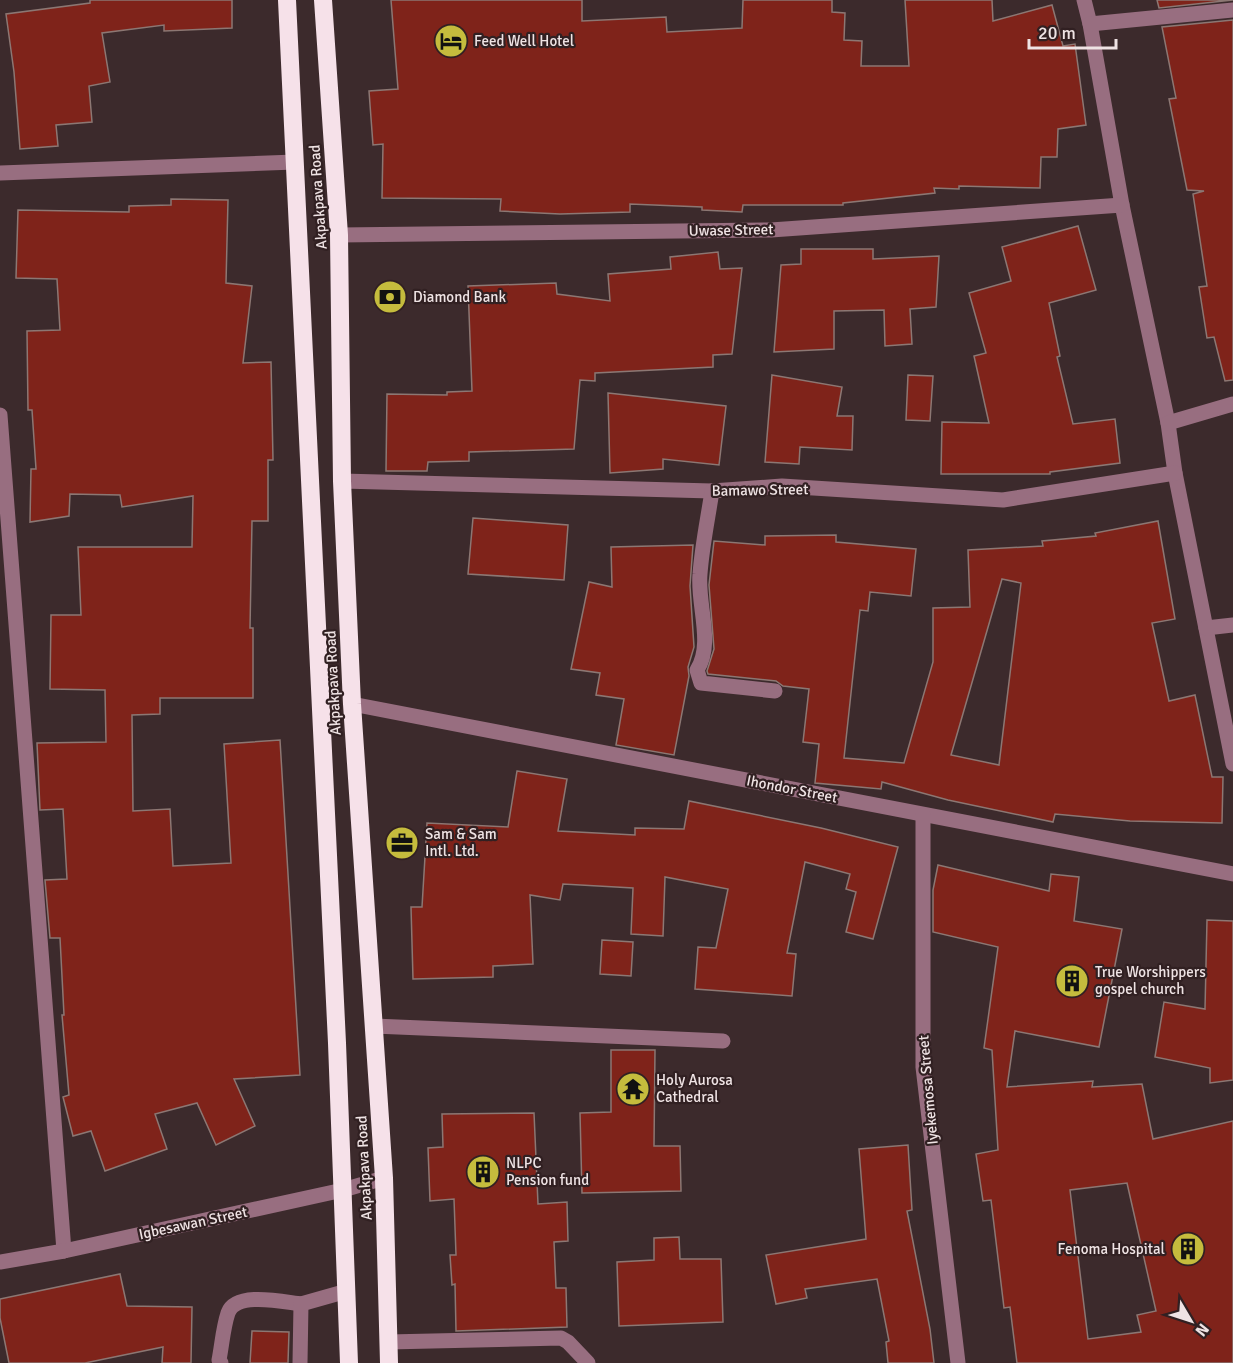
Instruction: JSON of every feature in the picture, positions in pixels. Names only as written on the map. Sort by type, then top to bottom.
[{"type":"highway","name":"Akpakpava Road","points":[[287,0],[350,1363]]},
{"type":"highway","name":"Akpakpava Road","points":[[323,0],[339,235],[342,481],[352,704],[384,1178],[389,1363]]},
{"type":"street","points":[[1084,0],[1122,205],[1168,423],[1175,473],[1233,764]]},
{"type":"street","points":[[1090,24],[1233,10]]},
{"type":"street","points":[[0,173],[295,162]]},
{"type":"street","name":"Uwase Street","points":[[339,235],[771,230],[1122,205]]},
{"type":"street","points":[[1168,423],[1233,404]]},
{"type":"street","points":[[0,415],[64,1251]]},
{"type":"street","name":"Bamawo Street","points":[[342,481],[712,491],[782,486],[1003,500],[1175,473]]},
{"type":"street","points":[[712,491],[699,577],[704,621],[703,661],[697,670],[701,683],[775,691]]},
{"type":"street","points":[[1206,628],[1233,625]]},
{"type":"street","name":"Ihondor Street","points":[[352,704],[1233,874]]},
{"type":"street","name":"Iyekemosa Street","points":[[923,815],[923,1067],[958,1363]]},
{"type":"street","points":[[374,1026],[723,1041]]},
{"type":"street","name":"Igbesawan Street","points":[[0,1262],[64,1251],[343,1190],[384,1178]]},
{"type":"street","points":[[221,1363],[219,1360],[228,1311],[236,1303],[250,1299],[301,1304],[347,1291]]},
{"type":"street","points":[[300,1363],[301,1304]]},
{"type":"street","points":[[388,1342],[561,1338],[568,1342],[588,1363]]},
{"type":"building","points":[[90,0],[232,0],[232,28],[164,31],[164,25],[102,33],[110,82],[89,86],[92,122],[56,125],[58,146],[20,149],[14,72],[6,14],[90,3]]},
{"type":"building","points":[[391,0],[582,0],[582,21],[666,17],[667,32],[742,28],[743,0],[832,0],[832,12],[845,13],[844,40],[862,41],[861,66],[909,66],[905,0],[992,0],[993,21],[1052,5],[1063,46],[1075,44],[1086,125],[1058,129],[1057,157],[1041,157],[1040,188],[959,186],[959,189],[934,188],[935,193],[843,203],[843,205],[743,205],[742,212],[702,210],[702,207],[630,204],[630,212],[560,214],[500,211],[501,199],[382,198],[383,144],[373,145],[369,91],[398,89]]},
{"type":"building","points":[[1157,0],[1233,0],[1159,8]]},
{"type":"building","points":[[1233,20],[1233,380],[1225,381],[1214,337],[1207,338],[1199,287],[1207,286],[1193,194],[1204,191],[1187,190],[1169,99],[1176,98],[1162,27]]},
{"type":"building","points":[[171,199],[228,200],[226,283],[252,286],[243,363],[271,362],[273,460],[268,460],[268,521],[252,521],[250,628],[253,628],[253,698],[160,698],[160,714],[132,715],[133,811],[170,809],[173,866],[231,863],[224,744],[280,740],[300,1075],[234,1079],[255,1126],[216,1145],[197,1103],[155,1114],[167,1149],[105,1171],[91,1131],[73,1136],[63,1097],[69,1095],[62,1015],[64,1015],[60,938],[50,938],[45,880],[67,879],[63,809],[40,810],[37,743],[106,742],[105,690],[50,689],[51,615],[81,615],[78,547],[192,547],[193,496],[122,507],[120,495],[70,494],[69,516],[30,522],[31,469],[36,469],[32,410],[28,410],[27,331],[60,330],[57,279],[16,278],[18,210],[129,212],[129,206],[171,205]]},
{"type":"building","points":[[1078,226],[1096,290],[1049,303],[1060,356],[1057,357],[1073,424],[1115,419],[1120,463],[1050,472],[1050,474],[941,474],[942,422],[989,423],[974,356],[986,353],[969,293],[1011,281],[1002,247]]},
{"type":"building","points":[[801,249],[873,249],[873,259],[939,256],[936,307],[910,309],[912,344],[885,346],[884,310],[834,311],[834,349],[774,352],[781,265],[801,264]]},
{"type":"building","points":[[718,252],[720,269],[742,268],[732,354],[713,355],[713,367],[595,373],[595,381],[580,380],[574,449],[469,452],[469,461],[428,462],[427,471],[386,471],[387,394],[447,395],[447,392],[472,391],[468,286],[556,283],[557,294],[610,301],[608,274],[671,269],[670,257]]},
{"type":"building","points":[[772,375],[842,387],[837,416],[853,416],[852,450],[800,447],[799,464],[765,462]]},
{"type":"building","points":[[908,375],[933,376],[930,421],[906,420]]},
{"type":"building","points":[[608,393],[726,406],[719,465],[663,459],[663,469],[610,473]]},
{"type":"building","points":[[473,518],[568,525],[564,580],[468,574]]},
{"type":"building","points":[[1158,521],[1175,619],[1152,623],[1169,701],[1195,695],[1212,777],[1223,777],[1222,823],[1130,821],[1055,814],[1053,822],[948,800],[882,782],[881,789],[815,783],[819,744],[803,742],[809,689],[783,686],[776,681],[708,674],[714,649],[709,585],[714,541],[765,545],[765,536],[836,535],[836,542],[916,549],[911,596],[870,592],[868,611],[860,610],[844,758],[904,763],[933,662],[933,608],[970,607],[968,550],[1043,546],[1042,541],[1096,536],[1095,533]],"holes":[[[1002,579],[1021,583],[999,765],[951,755]]]},
{"type":"building","points":[[693,545],[690,586],[694,647],[688,667],[689,676],[674,755],[616,745],[624,699],[596,695],[600,673],[571,669],[589,582],[612,587],[611,547]]},
{"type":"building","points":[[517,771],[567,779],[558,831],[635,835],[635,828],[684,829],[689,801],[821,828],[898,847],[873,939],[846,932],[856,892],[846,889],[850,874],[805,862],[787,953],[796,954],[792,996],[695,989],[698,947],[716,948],[728,889],[665,877],[663,936],[631,934],[633,888],[563,884],[560,900],[530,895],[533,964],[493,966],[493,977],[413,979],[411,907],[422,907],[427,823],[508,827]]},
{"type":"building","points":[[938,865],[1049,891],[1051,874],[1079,877],[1074,921],[1122,929],[1099,1047],[1015,1031],[1007,1087],[1093,1081],[1092,1087],[1142,1084],[1153,1139],[1233,1121],[1233,1363],[1017,1363],[1010,1307],[1004,1308],[991,1200],[983,1201],[976,1154],[998,1150],[992,1050],[984,1048],[998,947],[933,932],[933,890]],"holes":[[[1127,1183],[1156,1311],[1137,1315],[1141,1332],[1088,1339],[1070,1190]]]},
{"type":"building","points":[[1207,920],[1233,921],[1233,1080],[1210,1083],[1210,1068],[1155,1057],[1164,1002],[1205,1009]]},
{"type":"building","points":[[602,940],[633,942],[631,976],[600,974]]},
{"type":"building","points":[[611,1050],[655,1050],[654,1146],[680,1146],[681,1191],[582,1193],[580,1113],[611,1112]]},
{"type":"building","points":[[534,1113],[538,1204],[567,1202],[568,1241],[554,1242],[556,1288],[566,1288],[567,1327],[456,1331],[455,1284],[452,1285],[450,1255],[456,1255],[454,1199],[430,1201],[428,1148],[443,1147],[442,1114]]},
{"type":"building","points":[[908,1145],[912,1210],[907,1211],[930,1329],[934,1363],[888,1363],[886,1342],[889,1341],[877,1279],[805,1289],[807,1298],[776,1304],[766,1255],[866,1239],[859,1149]]},
{"type":"building","points":[[679,1237],[680,1259],[721,1259],[723,1322],[619,1326],[617,1262],[654,1260],[654,1238]]},
{"type":"building","points":[[120,1274],[127,1306],[192,1307],[191,1363],[162,1363],[163,1347],[85,1363],[9,1363],[0,1318],[0,1299]]},
{"type":"building","points":[[252,1331],[289,1332],[288,1363],[250,1363]]},
{"type":"place","name":"Feed Well Hotel","points":[[451,41]]},
{"type":"place","name":"Diamond Bank","points":[[390,297]]},
{"type":"place","name":"Sam & Sam Intl. Ltd.","points":[[402,843]]},
{"type":"place","name":"True Worshippers gospel church","points":[[1072,981]]},
{"type":"place","name":"Holy Aurosa Cathedral","points":[[633,1089]]},
{"type":"place","name":"NLPC Pension fund","points":[[483,1172]]},
{"type":"place","name":"Fenoma Hospital","points":[[1188,1249]]}]
